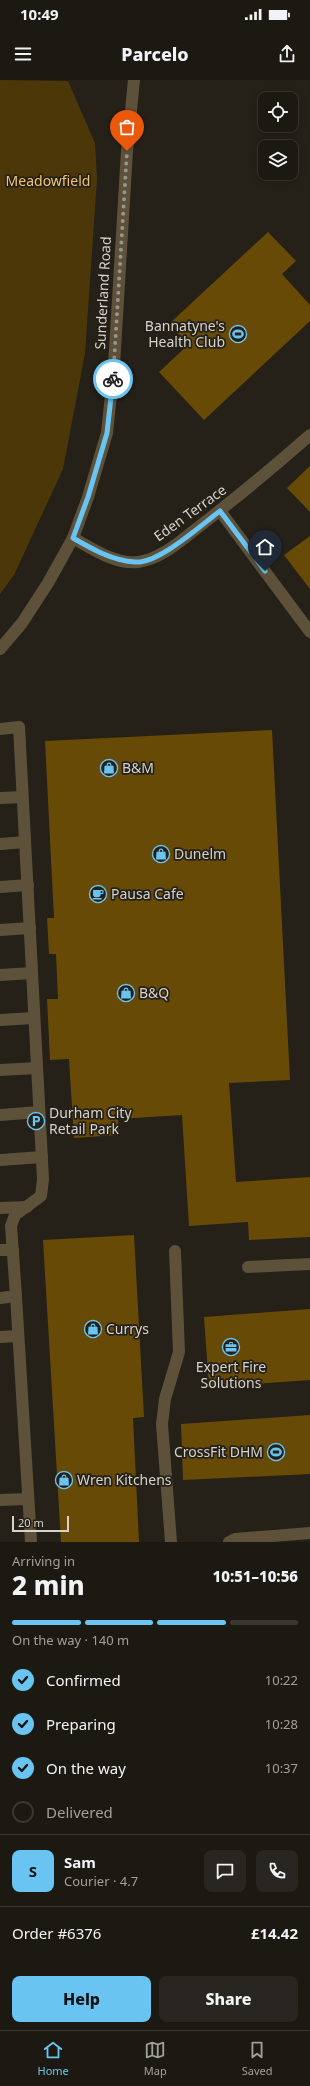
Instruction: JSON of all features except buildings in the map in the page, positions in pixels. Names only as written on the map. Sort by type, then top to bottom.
[{"type":"street","name":"Sunderland Road","points":[[0,649],[22,623],[48,583],[73,538],[88,497],[107,433],[114,366],[127,151],[134,80]]},
{"type":"street","name":"Eden Terrace","points":[[73,538],[115,559],[136,563],[150,560],[175,545],[220,511],[268,473],[310,435]]},
{"type":"street","points":[[220,511],[310,632]]},
{"type":"street","points":[[0,729],[19,728],[43,1180],[41,1196],[28,1207],[15,1215],[11,1226],[27,1499],[31,1542]]},
{"type":"street","points":[[0,798],[22,797]]},
{"type":"street","points":[[0,844],[25,842]]},
{"type":"street","points":[[0,887],[28,885]]},
{"type":"street","points":[[0,930],[30,928]]},
{"type":"street","points":[[0,975],[32,973]]},
{"type":"street","points":[[0,1020],[34,1018]]},
{"type":"street","points":[[0,1070],[37,1068]]},
{"type":"street","points":[[0,1115],[39,1112]]},
{"type":"street","points":[[0,1160],[42,1157]]},
{"type":"street","points":[[0,1208],[28,1207]]},
{"type":"street","points":[[0,1250],[13,1250]]},
{"type":"street","points":[[170,1542],[162,1424],[165,1399],[179,1352],[175,1251]]},
{"type":"street","points":[[248,1267],[310,1264]]},
{"type":"street","points":[[0,1298],[16,1296]]},
{"type":"street","points":[[0,1337],[18,1336]]},
{"type":"street","points":[[0,1500],[27,1499]]},
{"type":"street","points":[[229,1542],[235,1539],[310,1533]]},
{"type":"green space","name":"Meadowfield","points":[[0,80],[68,81],[95,143],[97,179],[85,353],[63,469],[14,575],[0,594]]},
{"type":"way so far","points":[[113,379],[127,151]]},
{"type":"place","name":"Bannatyne's Health Club","points":[[238,334]]},
{"type":"place","name":"B&M","points":[[109,768]]},
{"type":"place","name":"Dunelm","points":[[161,854]]},
{"type":"place","name":"Pausa Cafe","points":[[98,894]]},
{"type":"place","name":"B&Q","points":[[126,993]]},
{"type":"place","name":"Durham City Retail Park","points":[[36,1121]]},
{"type":"place","name":"Currys","points":[[93,1329]]},
{"type":"place","name":"Expert Fire Solutions","points":[[231,1347]]},
{"type":"place","name":"CrossFit DHM","points":[[276,1452]]},
{"type":"place","name":"Wren Kitchens","points":[[64,1480]]},
{"type":"route","points":[[113,379],[107,433],[88,497],[73,538],[115,559],[136,563],[150,560],[175,545],[220,511],[265,571]]}]
